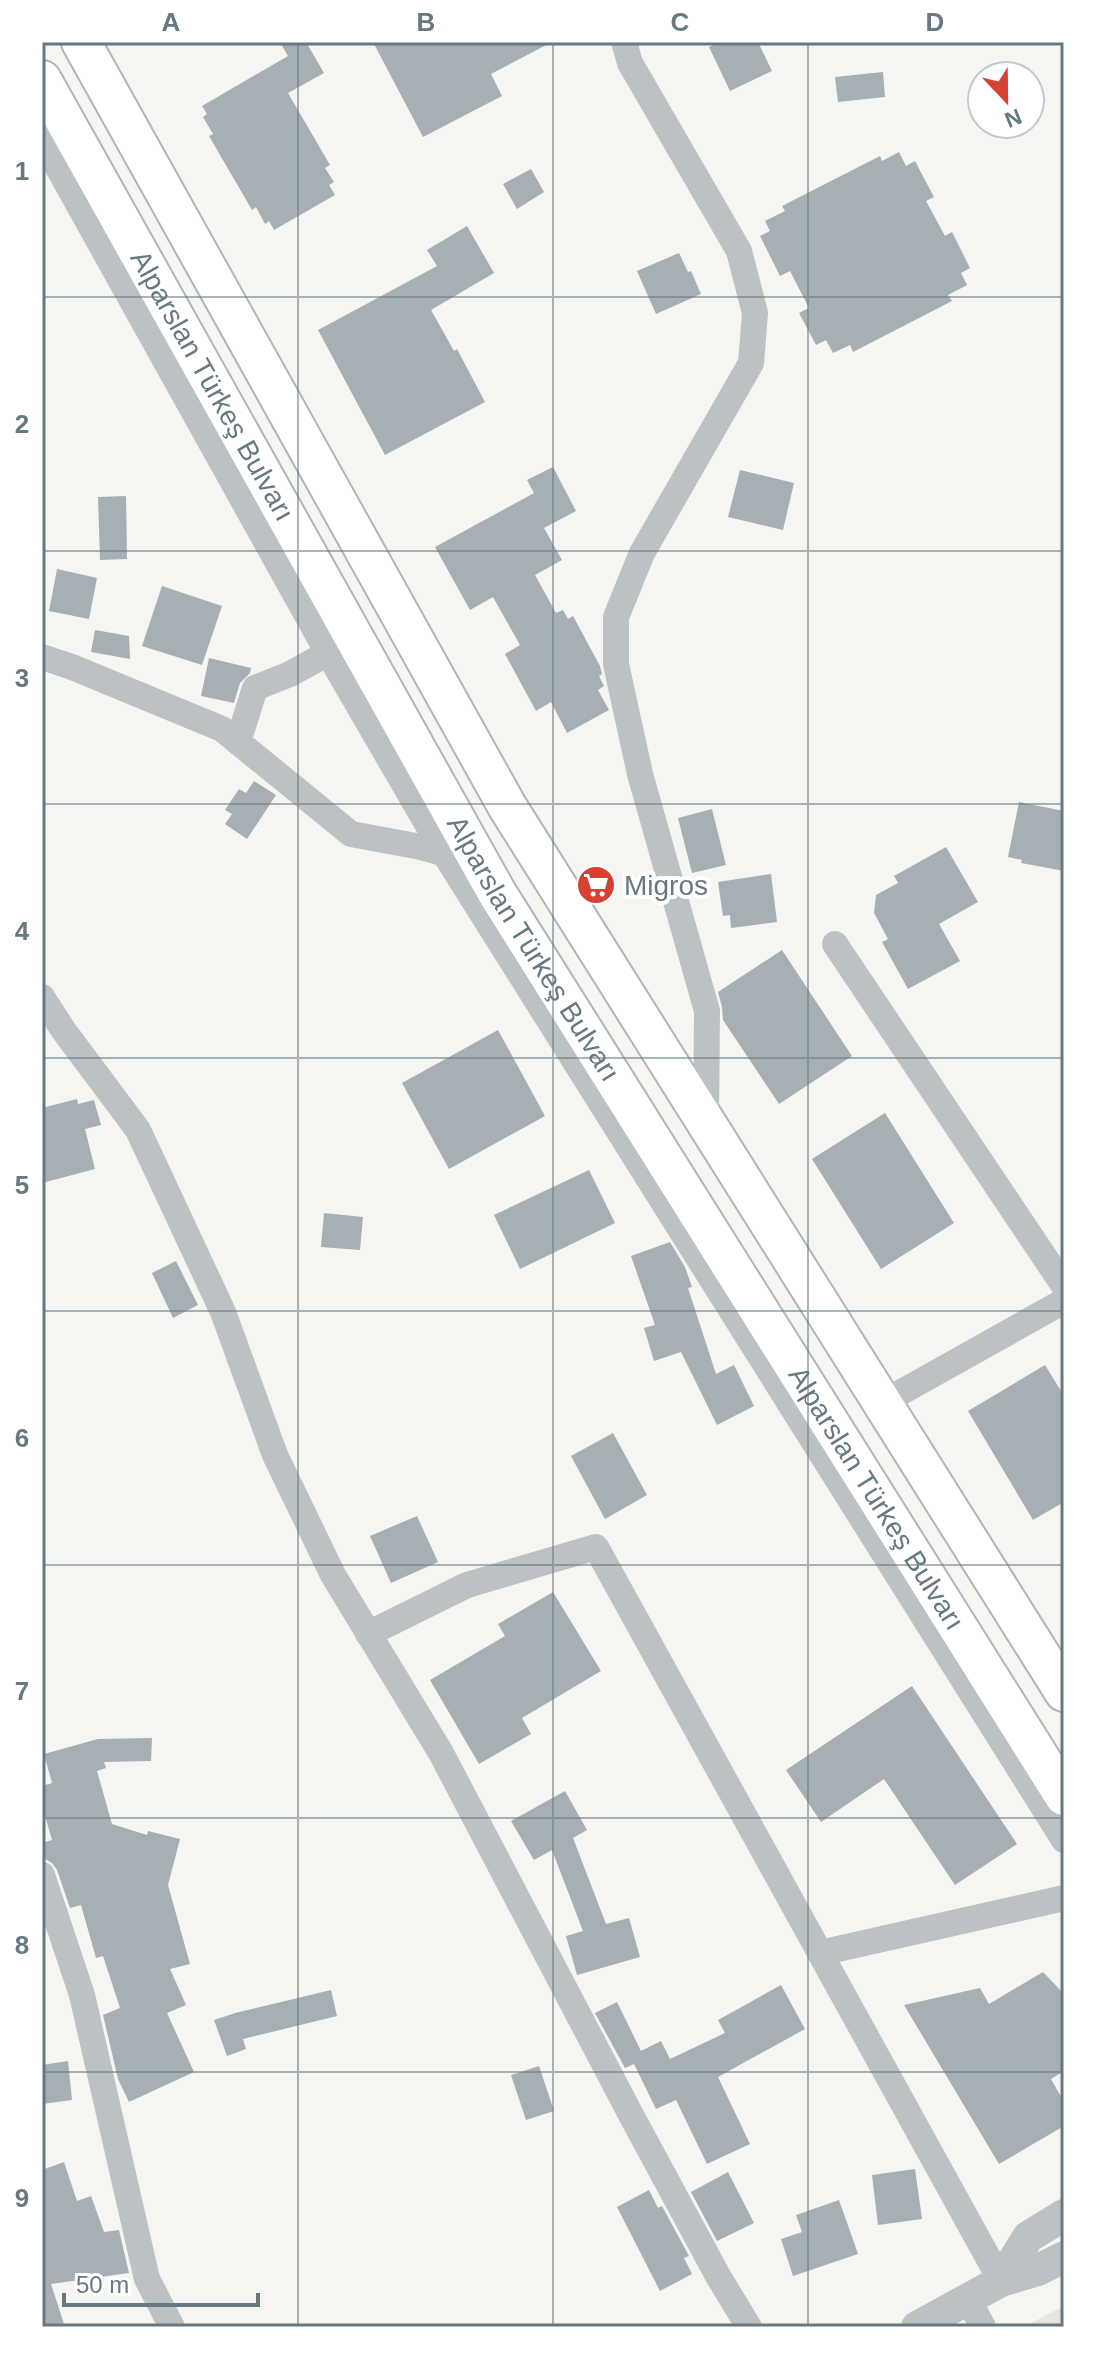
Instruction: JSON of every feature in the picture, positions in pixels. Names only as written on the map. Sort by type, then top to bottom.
[{"type":"main road","name":"Alparslan Türkeş Bulvarı","points":[[81,42],[507,806],[1064,1692]]},
{"type":"main road","name":"Alparslan Türkeş Bulvarı","points":[[42,80],[341,646],[1064,1796]]},
{"type":"street","points":[[624,42],[630,63],[739,251],[755,313],[751,363],[642,553],[616,617],[616,664],[640,774],[707,1011],[706,1124]]},
{"type":"street","points":[[42,139],[341,646],[444,853],[1064,1840]]},
{"type":"street","points":[[238,742],[255,688],[290,674],[341,646]]},
{"type":"street","points":[[42,657],[222,729],[351,834],[421,847],[481,865]]},
{"type":"street","points":[[835,944],[1064,1286]]},
{"type":"street","points":[[42,997],[138,1130],[223,1312],[275,1455],[333,1575],[441,1753],[674,2195],[749,2327]]},
{"type":"street","points":[[882,1403],[1064,1301]]},
{"type":"street","points":[[368,1634],[467,1585],[596,1547],[1001,2281]]},
{"type":"street","points":[[42,1875],[82,1995],[147,2279],[172,2327]]},
{"type":"street","points":[[820,1953],[1064,1898]]},
{"type":"street","points":[[917,2327],[976,2313],[1001,2281],[1028,2237],[1064,2215]]},
{"type":"street","points":[[1001,2281],[1038,2270],[1064,2257]]},
{"type":"shaded area","points":[[1064,2306],[1064,2327],[1024,2327]]},
{"type":"building","points":[[280,42],[306,42],[324,73],[288,93],[330,165],[325,168],[334,182],[329,185],[335,195],[274,230],[269,221],[265,224],[256,207],[252,210],[209,136],[213,134],[203,117],[207,114],[202,106],[288,56]]},
{"type":"building","points":[[373,42],[552,42],[491,74],[502,96],[423,137]]},
{"type":"building","points":[[720,42],[758,42],[772,71],[730,91],[709,47]]},
{"type":"building","points":[[883,72],[885,97],[838,102],[835,77]]},
{"type":"building","points":[[899,152],[906,166],[915,161],[934,197],[926,201],[945,236],[952,232],[970,268],[961,273],[967,285],[948,295],[952,301],[853,352],[850,345],[833,353],[826,340],[816,345],[799,313],[809,308],[790,271],[780,276],[760,236],[770,231],[765,221],[785,211],[782,206],[880,156],[882,161]]},
{"type":"building","points":[[531,169],[544,192],[517,209],[503,184]]},
{"type":"building","points":[[467,226],[494,273],[431,310],[454,351],[457,349],[485,402],[385,455],[318,330],[437,266],[427,250]]},
{"type":"building","points":[[679,253],[701,294],[656,314],[637,271]]},
{"type":"building","points":[[553,467],[576,511],[544,528],[562,560],[535,575],[556,613],[563,610],[568,619],[573,616],[600,666],[602,674],[599,676],[604,686],[598,690],[609,710],[567,733],[551,702],[536,711],[505,654],[520,645],[493,597],[470,610],[435,547],[534,493],[527,480]]},
{"type":"building","points":[[740,470],[794,483],[783,530],[728,517]]},
{"type":"building","points":[[126,496],[127,559],[100,560],[98,497]]},
{"type":"building","points":[[57,569],[97,578],[89,619],[49,611]]},
{"type":"building","points":[[162,586],[222,606],[202,665],[142,646]]},
{"type":"building","points":[[95,630],[129,636],[130,659],[91,652]]},
{"type":"building","points":[[209,658],[251,668],[240,683],[234,703],[201,696]]},
{"type":"building","points":[[254,781],[276,795],[247,839],[225,824],[232,814],[225,810],[239,789],[246,793]]},
{"type":"building","points":[[1019,802],[1064,811],[1064,871],[1021,863],[1022,860],[1008,857]]},
{"type":"building","points":[[712,809],[726,865],[692,873],[678,818]]},
{"type":"building","points":[[946,847],[978,902],[939,924],[960,961],[908,989],[882,942],[888,939],[874,913],[876,895],[898,883],[894,876]]},
{"type":"building","points":[[771,874],[777,922],[731,928],[730,915],[723,916],[718,882]]},
{"type":"building","points":[[782,950],[852,1056],[779,1104],[723,1020],[718,992]]},
{"type":"building","points":[[498,1030],[545,1116],[449,1169],[402,1083]]},
{"type":"building","points":[[77,1099],[78,1104],[94,1100],[101,1125],[85,1129],[95,1169],[42,1183],[42,1108]]},
{"type":"building","points":[[885,1113],[954,1223],[881,1269],[812,1159]]},
{"type":"building","points":[[589,1170],[615,1223],[520,1269],[494,1215]]},
{"type":"building","points":[[324,1213],[363,1217],[360,1250],[321,1247]]},
{"type":"building","points":[[670,1242],[685,1267],[692,1287],[688,1288],[716,1374],[734,1365],[754,1406],[717,1425],[681,1352],[654,1361],[644,1328],[655,1325],[631,1256]]},
{"type":"building","points":[[176,1261],[198,1305],[173,1318],[152,1273]]},
{"type":"building","points":[[1045,1365],[1064,1396],[1064,1502],[1033,1520],[968,1411]]},
{"type":"building","points":[[613,1433],[647,1495],[605,1519],[571,1456]]},
{"type":"building","points":[[417,1516],[438,1562],[391,1583],[370,1536]]},
{"type":"building","points":[[553,1592],[601,1671],[522,1718],[531,1734],[479,1764],[430,1680],[505,1636],[498,1624]]},
{"type":"building","points":[[912,1686],[1017,1844],[955,1885],[884,1779],[821,1822],[786,1770]]},
{"type":"building","points":[[152,1738],[151,1761],[104,1762],[106,1768],[97,1771],[112,1824],[147,1835],[148,1831],[180,1839],[168,1885],[190,1964],[170,1969],[186,2005],[167,2013],[194,2072],[129,2102],[118,2079],[103,2015],[120,2008],[103,1956],[96,1958],[81,1905],[70,1908],[57,1870],[45,1859],[42,1850],[42,1843],[52,1840],[42,1805],[42,1786],[52,1783],[44,1754],[98,1739]]},
{"type":"building","points":[[565,1791],[587,1830],[573,1838],[606,1924],[629,1918],[640,1957],[577,1975],[566,1936],[583,1931],[552,1850],[534,1860],[511,1821]]},
{"type":"building","points":[[1043,1972],[1064,1994],[1064,2071],[1051,2079],[1064,2102],[1064,2126],[999,2164],[904,2005],[980,1988],[989,2004]]},
{"type":"building","points":[[781,1985],[805,2029],[718,2077],[750,2144],[707,2164],[676,2100],[656,2109],[634,2064],[625,2068],[595,2013],[617,2002],[641,2051],[661,2041],[670,2059],[725,2033],[718,2020]]},
{"type":"building","points":[[331,1990],[337,2016],[243,2039],[246,2049],[227,2056],[214,2020]]},
{"type":"building","points":[[68,2061],[72,2100],[42,2104],[42,2065]]},
{"type":"building","points":[[539,2066],[554,2111],[526,2120],[511,2075]]},
{"type":"building","points":[[64,2162],[77,2201],[91,2196],[104,2232],[119,2230],[129,2273],[51,2284],[65,2327],[42,2327],[42,2170]]},
{"type":"building","points":[[915,2169],[922,2219],[878,2225],[872,2175]]},
{"type":"building","points":[[728,2172],[754,2223],[717,2241],[691,2192]]},
{"type":"building","points":[[649,2190],[658,2208],[662,2206],[689,2256],[684,2258],[692,2274],[660,2291],[617,2207]]},
{"type":"building","points":[[839,2200],[858,2254],[793,2276],[781,2239],[802,2232],[796,2215]]},
{"type":"place","name":"Migros","points":[[596,885]]}]
